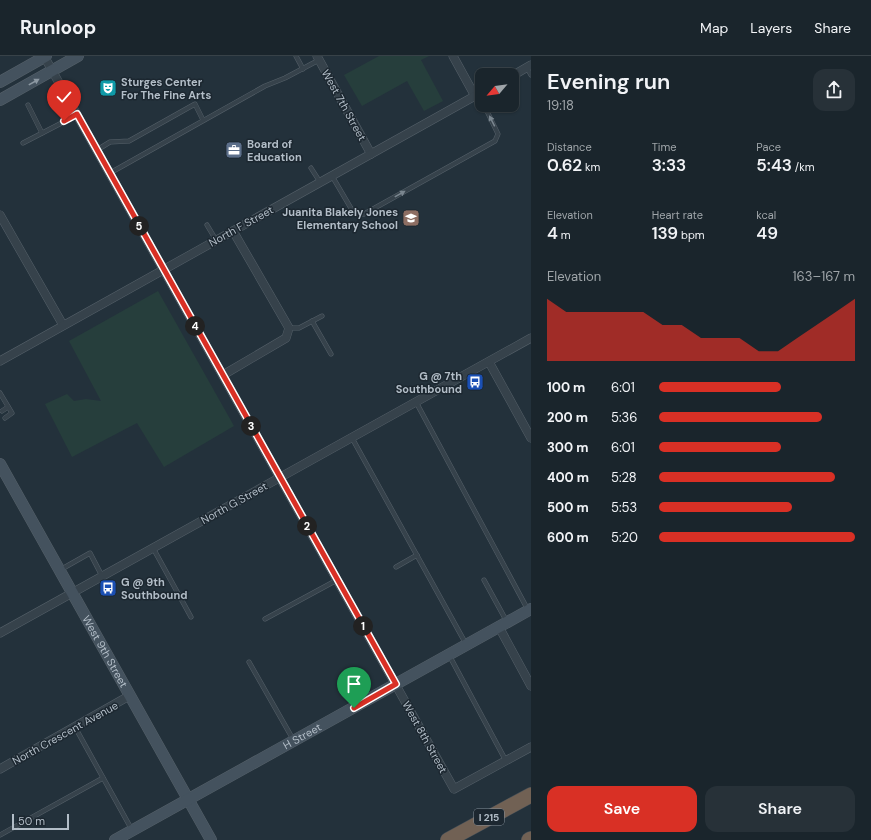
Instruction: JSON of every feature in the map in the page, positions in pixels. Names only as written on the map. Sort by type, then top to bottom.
[{"type":"highway","name":"I 215","points":[[448,840],[531,795]]},
{"type":"street","points":[[0,82],[45,56]]},
{"type":"street","name":"West 8th Street","points":[[45,56],[454,789],[506,760]]},
{"type":"street","points":[[0,100],[78,56]]},
{"type":"street","points":[[453,56],[475,90]]},
{"type":"street","name":"West 7th Street","points":[[318,58],[371,154]]},
{"type":"street","points":[[519,73],[530,69]]},
{"type":"street","name":"North F Street","points":[[0,361],[320,182],[475,98]]},
{"type":"street","points":[[0,215],[62,325]]},
{"type":"street","points":[[222,374],[286,338],[289,328],[233,231]]},
{"type":"street","name":"North G Street","points":[[0,633],[531,338]]},
{"type":"street","points":[[488,362],[531,438]]},
{"type":"street","name":"West 9th Street","points":[[0,464],[211,840]]},
{"type":"street","name":"H Street","points":[[115,840],[530,610]]},
{"type":"street","points":[[503,625],[531,686]]},
{"type":"street","name":"North Crescent Avenue","points":[[0,769],[129,696]]},
{"type":"street","points":[[506,760],[531,747]]},
{"type":"lane","points":[[296,56],[303,69]]},
{"type":"lane","points":[[110,173],[275,80],[303,69],[318,58]]},
{"type":"lane","points":[[97,150],[110,142],[129,141],[195,104],[203,120]]},
{"type":"lane","points":[[28,105],[42,133]]},
{"type":"lane","points":[[331,176],[352,210],[359,215],[364,214],[495,141],[498,134],[487,112]]},
{"type":"lane","points":[[23,143],[77,114]]},
{"type":"lane","points":[[311,168],[320,182]]},
{"type":"lane","points":[[207,225],[216,240]]},
{"type":"lane","points":[[289,328],[299,328],[322,316]]},
{"type":"lane","points":[[312,321],[331,354]]},
{"type":"lane","points":[[0,394],[12,414],[5,418]]},
{"type":"lane","points":[[0,403],[4,400]]},
{"type":"lane","points":[[416,402],[530,610]]},
{"type":"lane","points":[[2,411],[8,407]]},
{"type":"lane","points":[[352,438],[467,645]]},
{"type":"lane","points":[[153,548],[191,617]]},
{"type":"lane","points":[[59,570],[90,553],[102,576]]},
{"type":"lane","points":[[396,567],[417,555]]},
{"type":"lane","points":[[265,619],[337,580]]},
{"type":"lane","points":[[484,580],[503,625]]},
{"type":"lane","points":[[448,655],[506,760]]},
{"type":"lane","points":[[249,662],[294,741]]},
{"type":"lane","points":[[75,727],[132,831]]},
{"type":"lane","points":[[0,835],[103,778]]},
{"type":"green space","points":[[379,56],[429,56],[421,60],[443,101],[424,111],[407,81],[362,106],[344,75]]},
{"type":"green space","points":[[158,291],[234,426],[164,467],[137,423],[72,457],[45,404],[67,394],[74,401],[86,399],[101,401],[69,341]]},
{"type":"place","name":"Sturges Center For The Fine Arts","points":[[108,88]]},
{"type":"place","name":"Board of Education","points":[[234,150]]},
{"type":"place","name":"Juanita Blakely Jones Elementary School","points":[[411,218]]},
{"type":"place","name":"G @ 7th Southbound","points":[[475,382]]},
{"type":"place","name":"G @ 9th Southbound","points":[[108,588]]},
{"type":"route","points":[[64,121],[77,114],[396,684],[354,708]]}]
